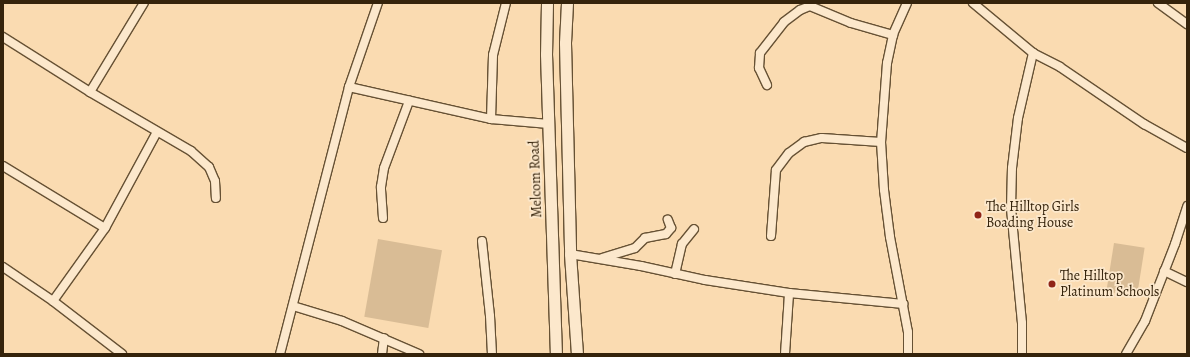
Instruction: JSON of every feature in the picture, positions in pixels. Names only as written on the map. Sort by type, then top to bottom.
[{"type":"main road","name":"Melcom Road","points":[[547,3],[546,54],[556,354]]},
{"type":"main road","points":[[567,3],[565,43],[570,254],[576,354]]},
{"type":"street","points":[[90,92],[144,3]]},
{"type":"street","points":[[280,354],[349,87],[378,3]]},
{"type":"street","points":[[491,119],[493,55],[506,3]]},
{"type":"street","points":[[907,3],[893,35],[887,63],[881,142],[886,206],[908,332],[908,354]]},
{"type":"street","points":[[974,3],[1033,53],[1060,67],[1144,124],[1187,148]]},
{"type":"street","points":[[1158,3],[1187,24]]},
{"type":"street","points":[[767,85],[758,68],[760,54],[784,22],[811,4],[851,23],[893,35]]},
{"type":"street","points":[[3,37],[90,92],[156,132],[191,151],[209,167],[215,181],[216,198]]},
{"type":"street","points":[[1022,354],[1022,323],[1011,208],[1012,168],[1018,118],[1033,53]]},
{"type":"street","points":[[349,87],[491,119],[549,124]]},
{"type":"street","points":[[383,218],[381,187],[384,168],[409,101]]},
{"type":"street","points":[[53,301],[104,228],[156,132]]},
{"type":"street","points":[[771,236],[776,170],[789,153],[804,142],[822,138],[881,142]]},
{"type":"street","points":[[3,166],[104,228]]},
{"type":"street","points":[[1126,354],[1145,320],[1187,206]]},
{"type":"street","points":[[599,259],[635,248],[645,238],[666,234],[672,228],[668,220]]},
{"type":"street","points":[[675,274],[682,244],[694,229]]},
{"type":"street","points":[[482,241],[492,354]]},
{"type":"street","points":[[570,254],[675,274],[789,293],[903,304]]},
{"type":"street","points":[[3,267],[53,301],[122,354]]},
{"type":"street","points":[[1164,271],[1187,282]]},
{"type":"street","points":[[785,354],[789,293]]},
{"type":"street","points":[[292,306],[342,321],[420,354]]},
{"type":"street","points":[[382,354],[384,338]]},
{"type":"shaded area","points":[[378,239],[442,250],[428,328],[364,317]]},
{"type":"shaded area","points":[[1114,243],[1145,248],[1137,296],[1106,291]]},
{"type":"place","name":"The Hilltop Girls Boading House","points":[[978,215]]},
{"type":"place","name":"The Hilltop Platinum Schools","points":[[1052,284]]}]
